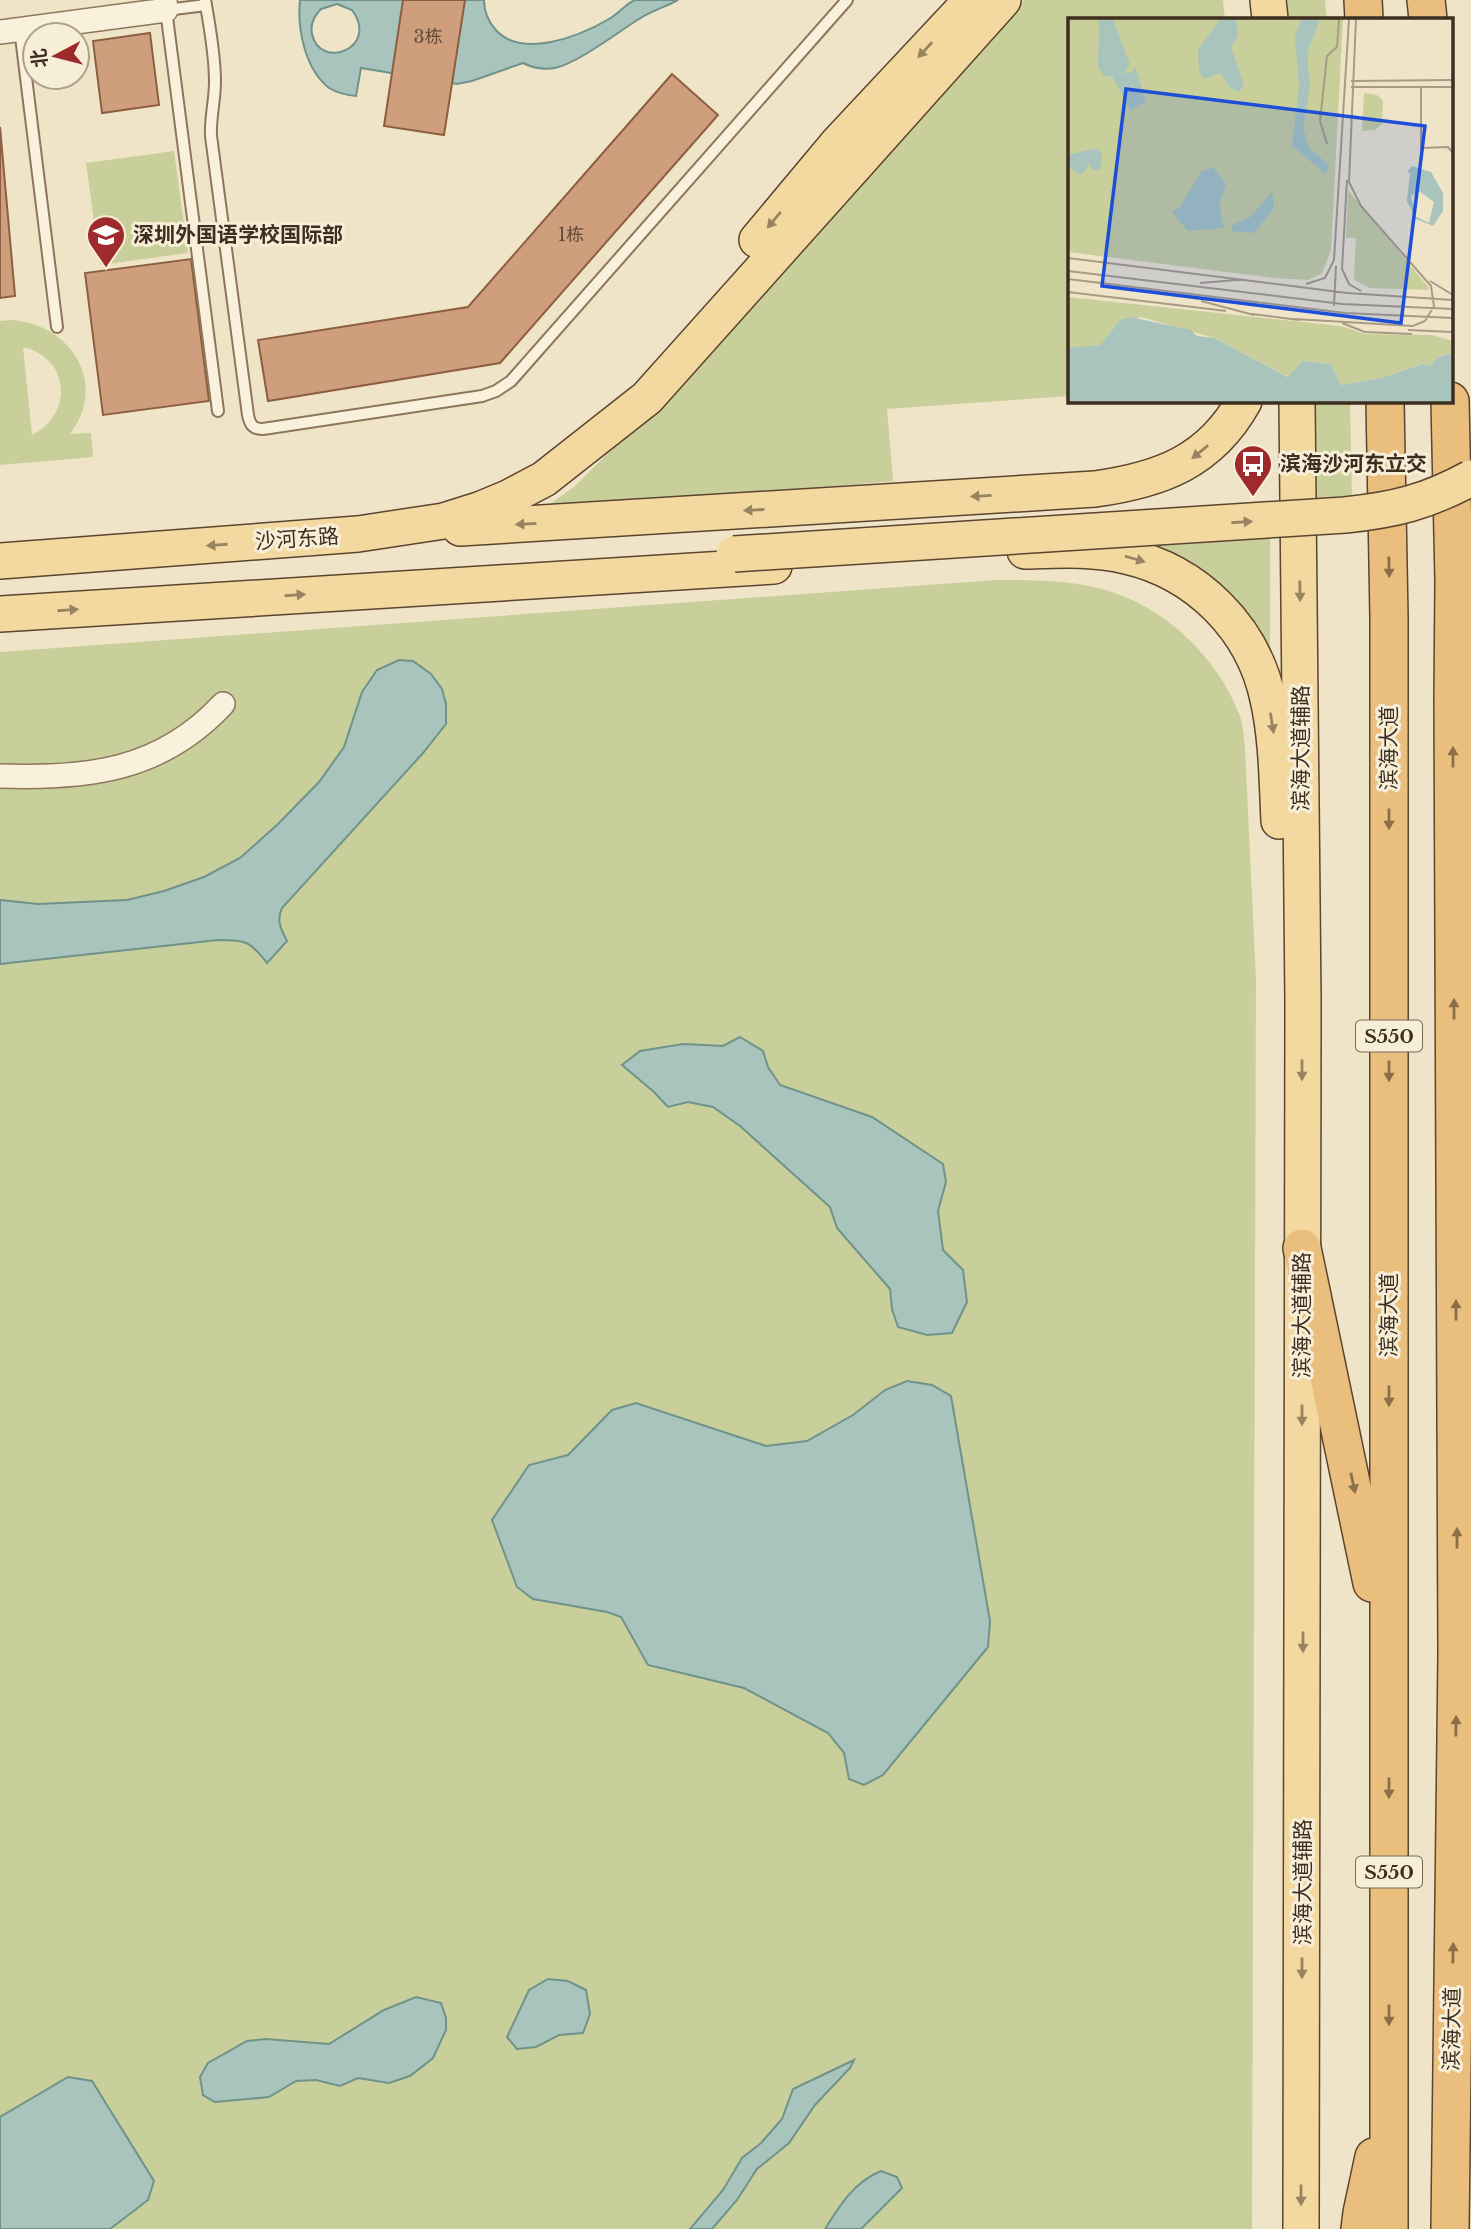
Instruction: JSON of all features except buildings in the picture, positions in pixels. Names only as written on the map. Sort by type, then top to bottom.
[{"type":"highway","points":[[1363,0],[1364,18]]},
{"type":"highway","points":[[1426,0],[1428,18]]},
{"type":"highway","name":"滨海大道","points":[[1385,402],[1390,617],[1389,2229]]},
{"type":"highway","name":"滨海大道","points":[[1450,402],[1454,581],[1457,1655],[1450,2229]]},
{"type":"highway","points":[[1302,1248],[1361,1521],[1389,1670]]},
{"type":"highway","points":[[1457,1655],[1471,1583]]},
{"type":"highway","points":[[1360,2229],[1389,2073]]},
{"type":"highway","points":[[1450,2119],[1463,2229]]},
{"type":"main road","points":[[577,454],[838,143],[971,0]]},
{"type":"main road","points":[[577,454],[647,398],[1003,0]]},
{"type":"main road","points":[[1268,0],[1270,18]]},
{"type":"main road","points":[[358,534],[1115,487],[1156,477],[1184,465],[1210,444],[1243,402]]},
{"type":"main road","name":"滨海大道辅路","points":[[1297,402],[1303,1002],[1301,2229]]},
{"type":"main road","name":"沙河东路","points":[[0,561],[358,534],[443,521],[508,498],[544,479],[577,454]]},
{"type":"main road","points":[[408,588],[526,570],[1345,515],[1411,505],[1471,478]]},
{"type":"main road","points":[[0,614],[1023,551],[1093,551],[1154,564],[1196,587],[1213,600],[1231,620],[1246,641],[1268,697],[1274,732],[1287,911],[1303,1002]]},
{"type":"street","points":[[10,30],[166,5]]},
{"type":"street","points":[[0,776],[59,777],[85,774],[137,761],[165,750],[182,739],[206,722],[223,704]]},
{"type":"lane","points":[[218,411],[166,5],[206,2],[215,85],[210,118],[211,136],[244,388],[250,423],[256,429],[263,429],[482,396],[512,381],[847,0]]},
{"type":"lane","points":[[10,30],[57,327]]},
{"type":"green space","points":[[1024,0],[1223,0],[1225,18],[1068,18],[1068,396],[887,409],[893,481],[539,512],[575,486]]},
{"type":"green space","points":[[1281,0],[1325,0],[1327,18],[1283,18]]},
{"type":"green space","points":[[174,151],[188,253],[100,265],[86,163]]},
{"type":"green space","points":[[0,321],[33,324],[51,332],[67,345],[78,360],[84,377],[86,396],[81,415],[70,434],[91,433],[93,457],[0,465]],"holes":[[[23,347],[39,353],[50,362],[58,374],[60,401],[46,426],[32,435]]]},
{"type":"green space","points":[[1305,402],[1350,402],[1352,500],[1308,504]]},
{"type":"green space","points":[[1270,526],[1270,659],[1116,534]]},
{"type":"green space","points":[[996,580],[1086,585],[1121,595],[1144,606],[1165,619],[1202,653],[1230,694],[1243,728],[1256,979],[1252,2229],[0,2229],[0,652]]},
{"type":"water","points":[[300,0],[484,0],[487,16],[495,29],[506,38],[535,44],[567,38],[597,26],[635,0],[678,0],[644,16],[575,60],[555,68],[539,68],[523,63],[457,84],[361,68],[356,96],[329,88],[314,70],[304,48]],"holes":[[[337,4],[352,10],[359,23],[359,35],[354,44],[336,53],[317,45],[312,27],[321,9]]]},
{"type":"water","points":[[399,660],[413,661],[431,674],[442,689],[446,704],[446,724],[423,753],[282,908],[279,921],[287,941],[267,963],[247,943],[218,940],[0,964],[0,900],[38,904],[127,900],[204,877],[240,858],[319,782],[344,747],[362,692],[377,670]]},
{"type":"water","points":[[740,1037],[763,1051],[768,1067],[780,1085],[872,1117],[943,1164],[946,1182],[938,1211],[943,1250],[963,1270],[967,1302],[952,1333],[927,1335],[898,1327],[892,1309],[890,1289],[837,1228],[830,1207],[740,1126],[713,1107],[688,1102],[668,1107],[622,1065],[640,1051],[683,1044],[723,1046]]},
{"type":"water","points":[[907,1381],[932,1385],[951,1396],[990,1621],[988,1647],[883,1775],[864,1785],[849,1779],[844,1753],[828,1733],[744,1688],[648,1665],[621,1617],[533,1599],[517,1587],[492,1520],[529,1465],[568,1455],[612,1410],[636,1403],[766,1446],[807,1441],[853,1415],[885,1390]]},
{"type":"water","points":[[548,1979],[568,1981],[586,1990],[590,2014],[583,2033],[559,2035],[536,2047],[517,2049],[507,2037],[529,1990]]},
{"type":"water","points":[[416,1997],[441,2003],[446,2018],[446,2030],[433,2058],[410,2076],[389,2083],[358,2078],[340,2086],[316,2080],[296,2081],[269,2097],[215,2102],[203,2095],[200,2077],[208,2063],[247,2041],[266,2039],[329,2044],[384,2010]]},
{"type":"water","points":[[854,2060],[850,2068],[815,2105],[789,2143],[757,2169],[737,2200],[712,2229],[690,2229],[723,2190],[742,2158],[761,2143],[782,2119],[793,2089]]},
{"type":"water","points":[[68,2077],[92,2081],[154,2181],[148,2200],[110,2229],[0,2229],[0,2117]]},
{"type":"water","points":[[881,2171],[897,2177],[902,2188],[861,2229],[825,2229],[855,2188]]},
{"type":"place","name":"深圳外国语学校国际部","points":[[106,269]]},
{"type":"place","name":"滨海沙河东立交","points":[[1253,498]]}]
